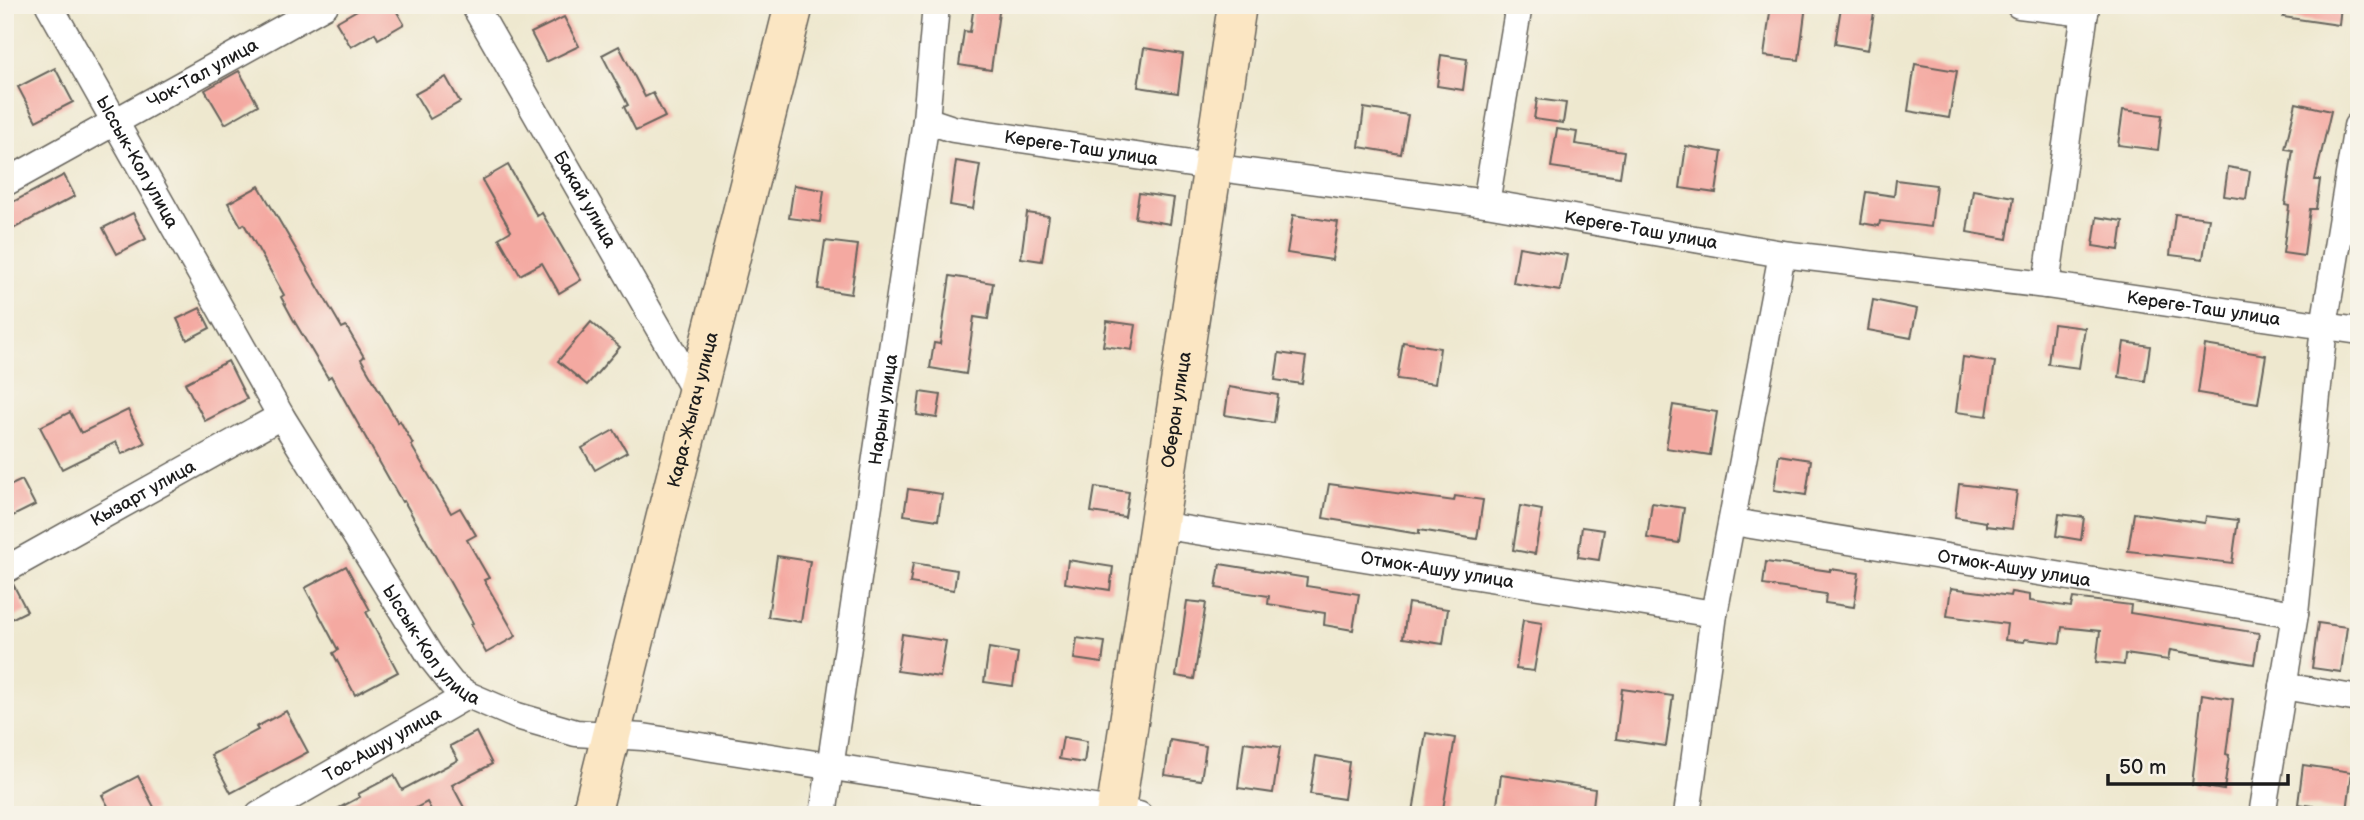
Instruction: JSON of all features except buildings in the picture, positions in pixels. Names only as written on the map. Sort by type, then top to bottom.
[{"type":"street","name":"Ыссык-Кол улица","points":[[49,5],[281,416],[433,660],[452,684],[468,695],[517,716],[576,733],[643,737],[1123,814]]},
{"type":"street","name":"Чок-Тал улица","points":[[5,183],[325,5]]},
{"type":"street","name":"Бакай улица","points":[[474,5],[697,395]]},
{"type":"street","name":"Кара-Жыгач улица","points":[[591,815],[794,5]]},
{"type":"street","name":"Нарын улица","points":[[823,815],[926,120],[936,5]]},
{"type":"street","name":"Оберон улица","points":[[1123,814],[1159,525],[1237,5]]},
{"type":"street","points":[[1486,203],[1518,5]]},
{"type":"street","points":[[2019,5],[2085,9],[2046,285]]},
{"type":"street","name":"Кереге-Таш улица","points":[[926,120],[953,129],[1211,167],[1486,203],[1782,254],[2046,285],[2359,331]]},
{"type":"street","points":[[2262,815],[2295,614],[2324,326],[2357,126]]},
{"type":"street","points":[[1687,815],[1714,614],[1782,254]]},
{"type":"street","name":"Кызарт улица","points":[[5,570],[281,416]]},
{"type":"street","name":"Отмок-Ашуу улица","points":[[1733,522],[2295,614]]},
{"type":"street","name":"Отмок-Ашуу улица","points":[[1159,525],[1714,614]]},
{"type":"street","points":[[2283,687],[2359,699]]},
{"type":"street","name":"Тоо-Ашуу улица","points":[[258,815],[468,695]]}]
